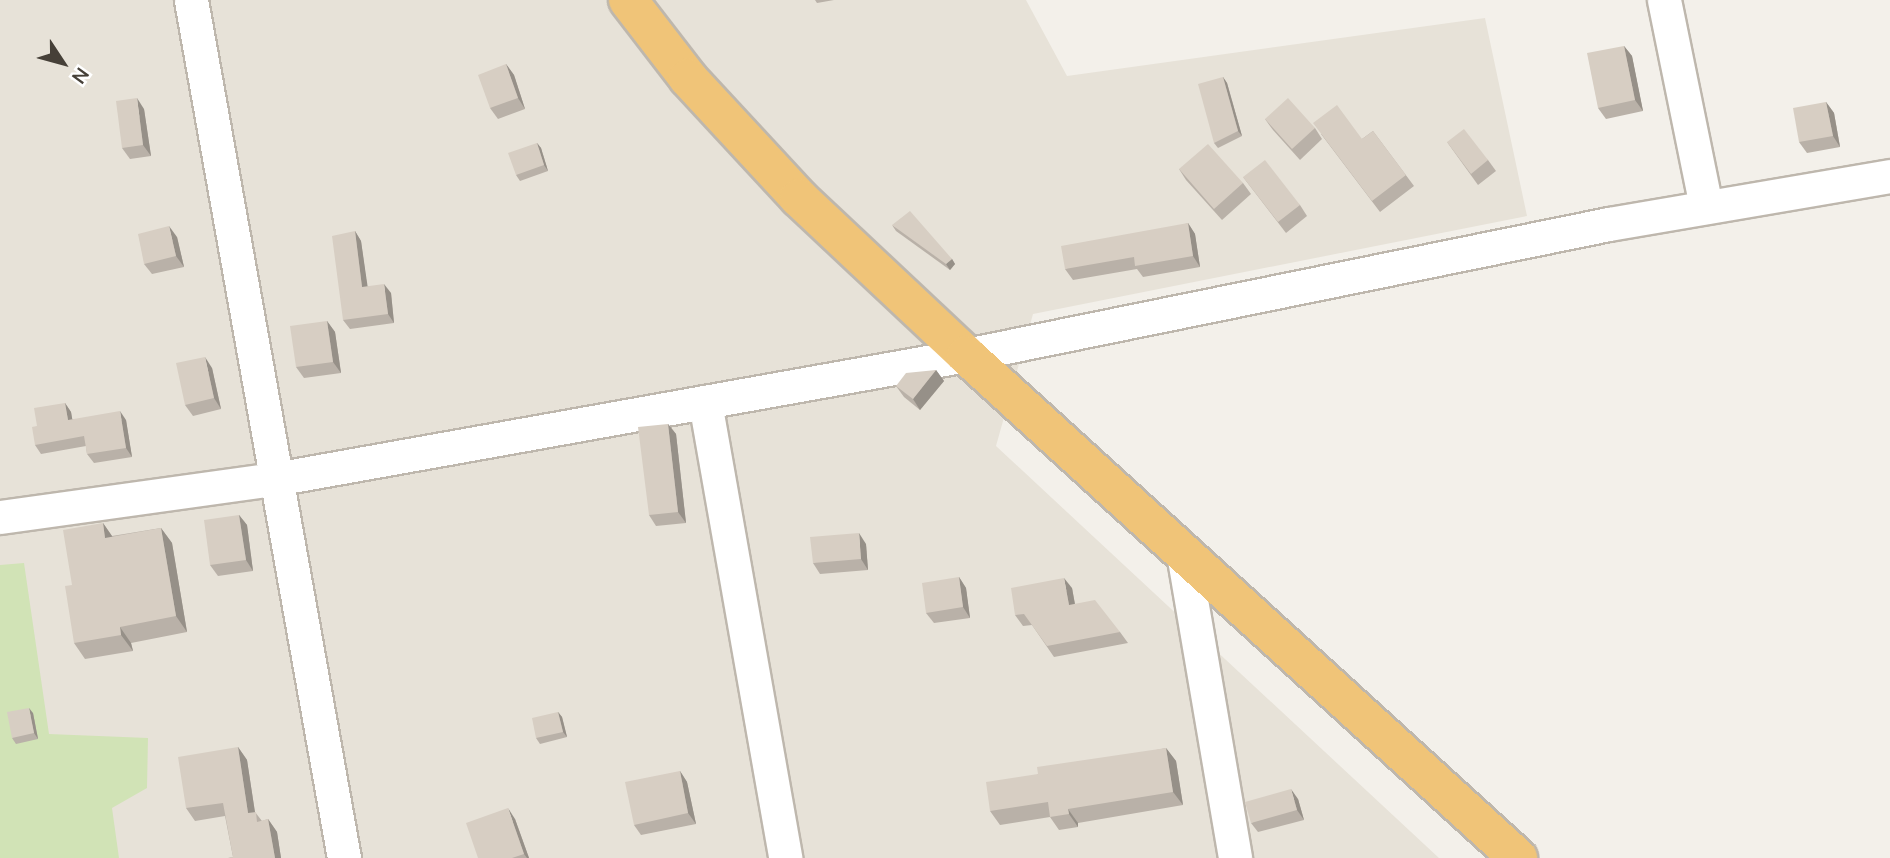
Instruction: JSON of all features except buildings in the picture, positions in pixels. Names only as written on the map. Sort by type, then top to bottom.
[{"type":"highway","points":[[628,0],[688,78],[799,198],[966,355],[1518,858]]},
{"type":"street","points":[[191,0],[344,858]]},
{"type":"street","points":[[1664,0],[1706,207]]},
{"type":"street","points":[[0,517],[275,479],[966,355],[1595,227],[1890,176]]},
{"type":"street","points":[[705,402],[785,858]]},
{"type":"street","points":[[1183,553],[1235,858]]},
{"type":"shaded area","points":[[0,0],[1026,0],[1067,76],[1485,18],[1527,216],[1033,314],[996,446],[1439,858],[0,858]]},
{"type":"green space","points":[[24,563],[49,734],[148,738],[147,788],[112,808],[119,858],[0,858],[0,565]]}]
